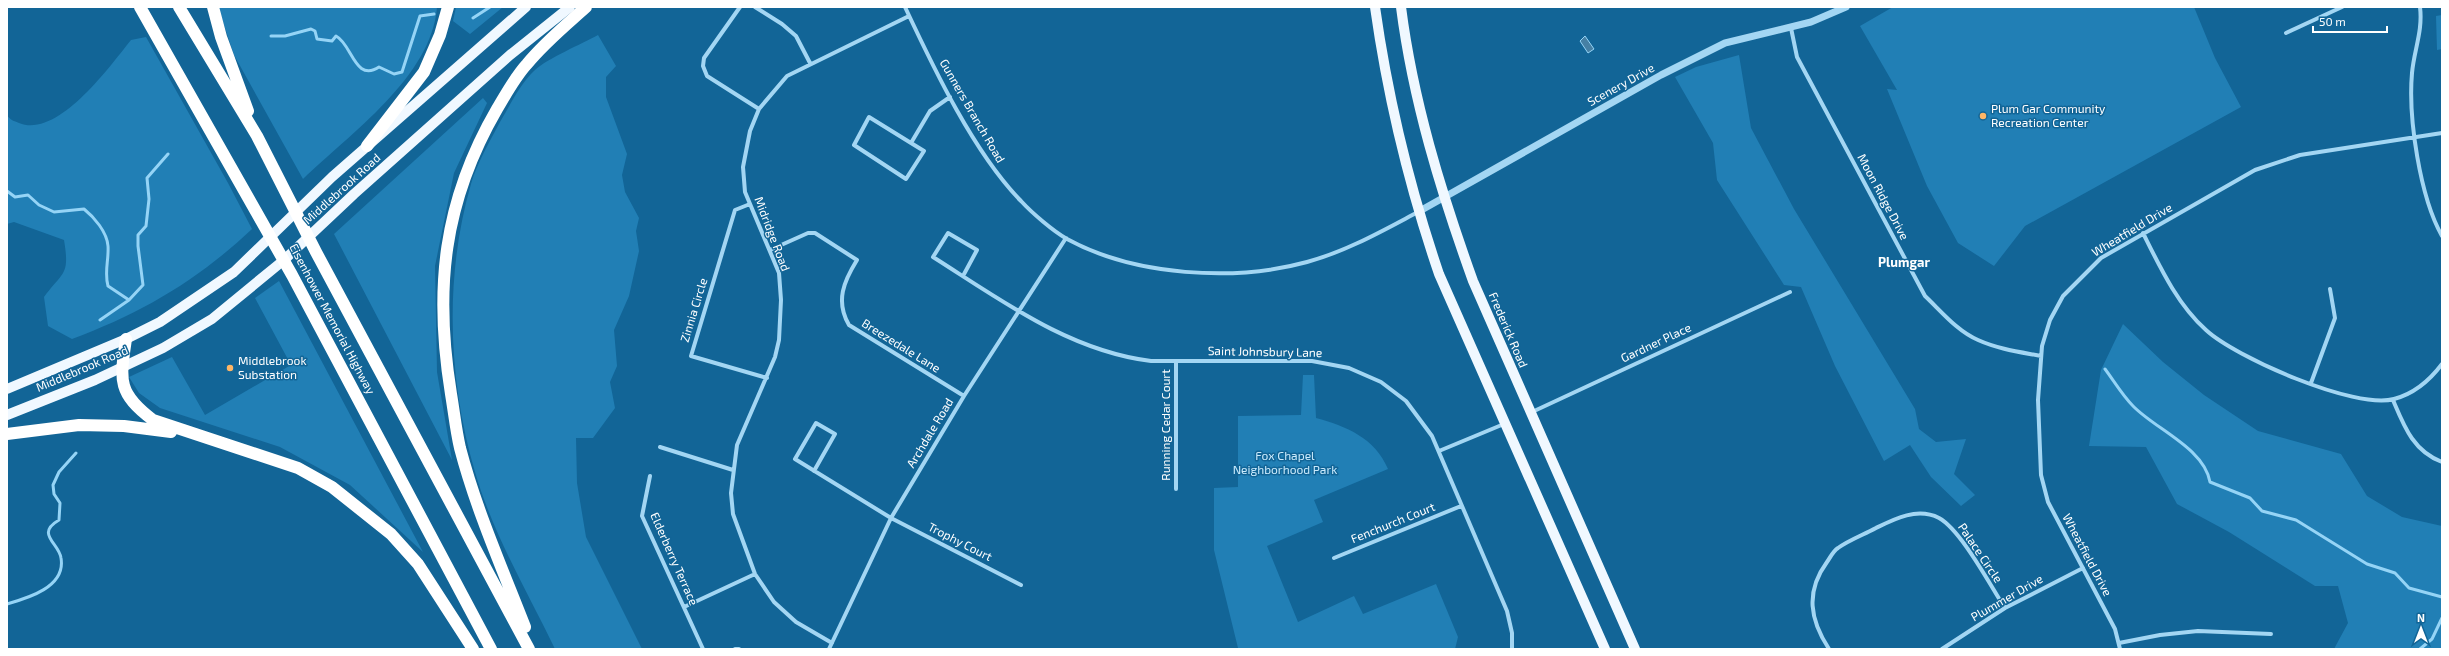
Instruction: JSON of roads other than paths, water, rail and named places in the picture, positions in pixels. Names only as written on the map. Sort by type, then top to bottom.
[{"type":"highway","name":"Eisenhower Memorial Highway","points":[[140,7],[292,275],[491,649]]},
{"type":"highway","points":[[179,7],[257,136],[316,252],[529,649]]},
{"type":"highway","points":[[213,7],[221,37],[257,136]]},
{"type":"highway","points":[[367,146],[424,72],[440,35],[448,7]]},
{"type":"highway","points":[[533,649],[473,492],[460,446],[447,367],[442,305],[446,255],[459,191],[479,142],[526,64],[586,7]]},
{"type":"highway","points":[[126,339],[121,379],[126,393],[138,409],[153,420],[298,468],[332,487],[361,508],[391,534],[418,564],[473,649]]},
{"type":"highway","points":[[7,434],[79,425],[124,426],[178,433],[224,443]]},
{"type":"main road","name":"Middlebrook Road","points":[[7,389],[126,339],[160,322],[234,272],[367,146],[526,7]]},
{"type":"main road","name":"Middlebrook Road","points":[[7,415],[95,380],[163,348],[212,319],[254,286],[510,55],[570,7]]},
{"type":"main road","points":[[1375,7],[1394,120],[1418,212],[1445,288],[1605,649]]},
{"type":"main road","name":"Frederick Road","points":[[1401,7],[1420,114],[1444,197],[1473,281],[1635,649]]},
{"type":"street","points":[[740,7],[704,58],[703,66],[707,76],[759,109]]},
{"type":"street","points":[[755,7],[782,24],[796,36],[810,63]]},
{"type":"street","name":"Gunners Branch Road","points":[[905,7],[950,96],[997,175],[1022,203],[1066,238],[1108,256],[1151,266],[1219,274],[1267,270],[1307,262],[1346,249],[1418,212]]},
{"type":"street","name":"Scenery Drive","points":[[1418,212],[1661,75],[1725,43],[1791,28],[1811,22],[1846,7]]},
{"type":"street","points":[[2286,33],[2342,7]]},
{"type":"street","points":[[2420,7],[2421,34],[2412,69],[2410,89],[2415,136],[2431,213],[2442,236]]},
{"type":"street","name":"Midridge Road","points":[[832,643],[796,622],[774,602],[755,574],[734,514],[731,493],[737,445],[744,425],[767,378],[779,340],[779,273],[745,192],[743,167],[750,132],[759,109],[787,76],[810,63],[909,16]]},
{"type":"street","name":"Moon Ridge Drive","points":[[1791,28],[1797,57],[1925,296],[1952,322],[1976,340],[2003,348],[2041,356]]},
{"type":"street","points":[[911,143],[930,111],[950,96]]},
{"type":"street","points":[[869,118],[911,143],[924,151],[906,179],[854,145],[869,118]]},
{"type":"street","name":"Wheatfield Drive","points":[[2120,649],[2115,629],[2048,502],[2041,475],[2038,400],[2041,356],[2050,320],[2064,296],[2101,258],[2241,178],[2278,162],[2300,155],[2442,132]]},
{"type":"street","name":"Zinnia Circle","points":[[750,204],[735,210],[691,356],[767,378]]},
{"type":"street","name":"Saint Johnsbury Lane","points":[[963,276],[977,250],[948,232],[933,257],[963,276],[1019,311],[1055,332],[1103,351],[1129,358],[1176,361],[1312,361],[1350,368],[1381,382],[1406,401],[1432,436],[1439,450],[1461,506],[1507,611],[1512,633],[1512,649]]},
{"type":"street","name":"Breezedale Lane","points":[[770,250],[808,233],[815,233],[857,260],[843,286],[844,316],[849,325],[964,396]]},
{"type":"street","points":[[2143,234],[2179,299],[2206,330],[2234,350],[2264,365],[2311,383],[2360,399],[2393,400],[2415,390],[2434,374],[2442,364]]},
{"type":"street","name":"Archdale Road","points":[[829,649],[891,518],[964,396],[1066,238]]},
{"type":"street","points":[[2311,383],[2335,318],[2330,289]]},
{"type":"street","name":"Gardner Place","points":[[1530,413],[1790,292]]},
{"type":"street","name":"Running Cedar Court","points":[[1176,361],[1176,489]]},
{"type":"street","points":[[2393,400],[2405,429],[2414,443],[2442,462]]},
{"type":"street","name":"Trophy Court","points":[[814,471],[836,434],[816,423],[795,459],[814,471],[891,518],[1021,585]]},
{"type":"street","points":[[1439,450],[1504,424]]},
{"type":"street","points":[[660,447],[733,470]]},
{"type":"street","name":"Elderberry Terrace","points":[[650,476],[642,516],[703,649]]},
{"type":"street","name":"Fenchurch Court","points":[[1334,558],[1461,506]]},
{"type":"street","name":"Palace Circle","points":[[1829,649],[1817,631],[1812,596],[1815,584],[1824,566],[1837,549],[1902,515],[1937,517],[1951,526],[2004,608]]},
{"type":"street","name":"Plummer Drive","points":[[1942,649],[2004,608],[2083,568]]},
{"type":"street","points":[[684,607],[755,574]]},
{"type":"street","points":[[2119,643],[2160,635],[2198,631],[2271,634]]},
{"type":"waterway","points":[[473,18],[490,7]]},
{"type":"waterway","points":[[271,36],[285,36],[311,29],[315,31],[317,39],[332,41],[336,36],[346,46],[354,60],[364,70],[371,71],[379,67],[394,74],[402,72],[420,16],[434,14]]},
{"type":"waterway","points":[[100,320],[129,300],[143,285],[138,235],[146,226],[149,199],[147,178],[168,154]]},
{"type":"waterway","points":[[7,191],[15,197],[28,195],[39,205],[54,212],[84,209],[88,212],[103,230],[107,241],[108,251],[106,276],[108,286],[129,300]]},
{"type":"waterway","points":[[2105,369],[2133,406],[2178,440],[2199,459],[2206,470],[2210,482],[2250,498],[2262,511],[2296,520],[2367,564],[2395,573],[2409,588],[2442,597]]},
{"type":"waterway","points":[[7,604],[44,590],[58,577],[61,568],[61,558],[50,539],[49,534],[49,530],[52,525],[59,520],[60,503],[54,494],[53,485],[59,472],[76,453]]},
{"type":"waterway","points":[[2420,649],[2432,639],[2442,618]]},
{"type":"place","name":"Plum Gar Community Recreation Center","points":[[1983,116]]},
{"type":"place","name":"Middlebrook Substation","points":[[230,368]]},
{"type":"district","name":"Plumgar","points":[[1904,262]]},
{"type":"park label","name":"Fox Chapel Neighborhood Park","points":[[1285,463]]}]
